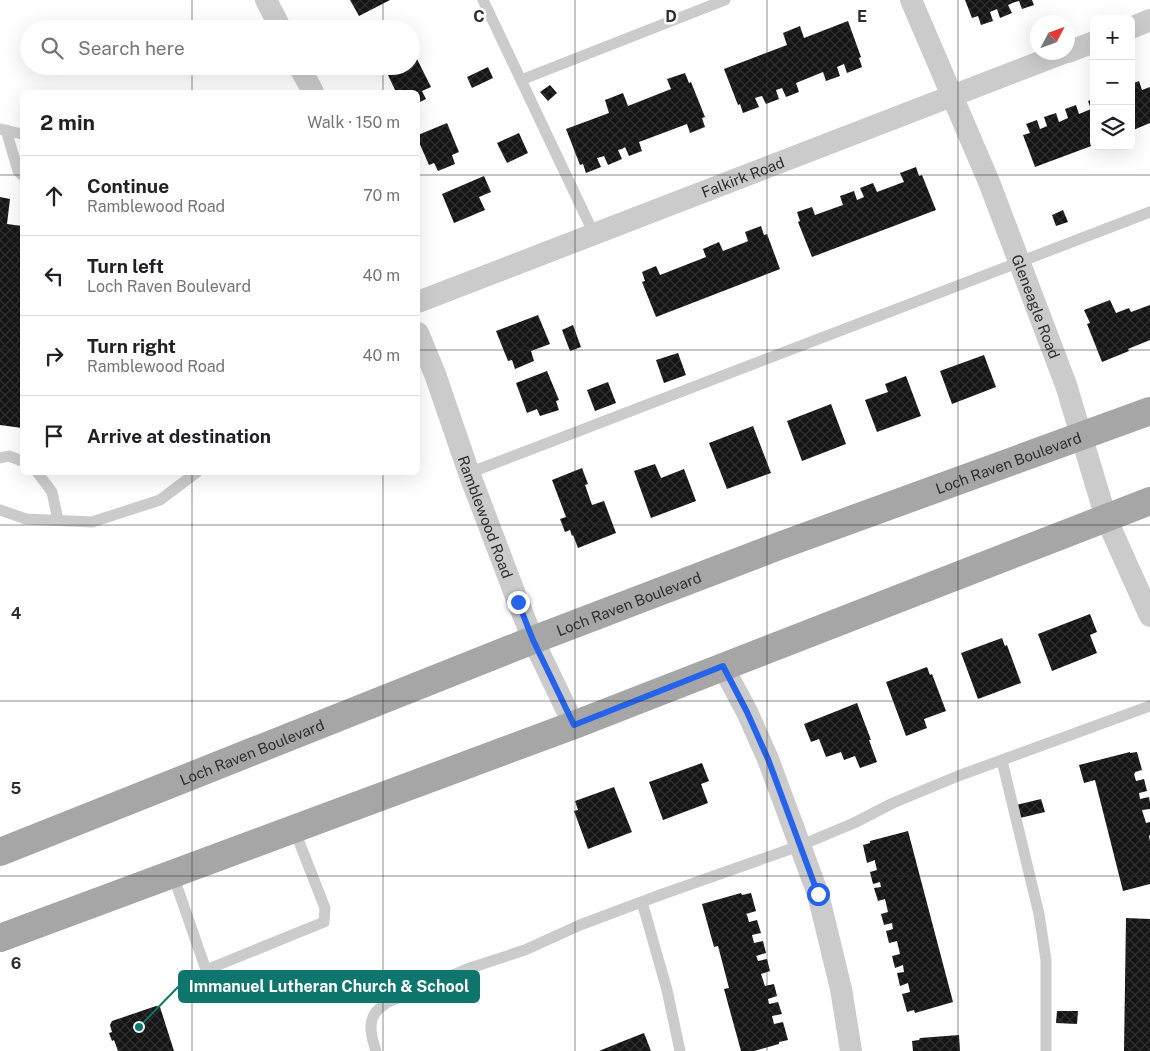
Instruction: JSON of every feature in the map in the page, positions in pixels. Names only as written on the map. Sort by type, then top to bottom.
[{"type":"main road","name":"Loch Raven Boulevard","points":[[0,852],[533,640],[788,543],[1150,411]]},
{"type":"main road","points":[[0,938],[574,725],[1150,501]]},
{"type":"street","points":[[266,0],[276,20]]},
{"type":"street","name":"Gleneagle Road","points":[[911,0],[989,182],[1066,386],[1106,518],[1150,616]]},
{"type":"street","points":[[1135,26],[1150,20]]},
{"type":"street","name":"Falkirk Road","points":[[1075,49],[1090,43]]},
{"type":"street","name":"Falkirk Road","points":[[420,301],[1046,60]]},
{"type":"street","points":[[304,75],[312,90]]},
{"type":"street","name":"Ramblewood Road","points":[[420,338],[533,640],[574,725]]},
{"type":"street","points":[[723,666],[747,712],[768,759],[818,894],[841,989],[851,1051]]},
{"type":"lane","points":[[483,0],[594,234]]},
{"type":"lane","points":[[521,80],[725,0]]},
{"type":"lane","points":[[3,130],[20,134]]},
{"type":"lane","points":[[3,130],[20,173]]},
{"type":"lane","points":[[469,473],[1150,212]]},
{"type":"lane","points":[[0,458],[9,456],[20,460]]},
{"type":"lane","points":[[39,475],[52,492],[58,520]]},
{"type":"lane","points":[[0,510],[26,518],[92,522],[160,500],[193,475]]},
{"type":"lane","points":[[376,1051],[371,1036],[371,1024],[375,1012],[386,1003],[467,969],[525,950],[580,925],[800,846],[854,823],[893,803],[958,776],[1150,706]]},
{"type":"lane","points":[[1002,761],[1039,914],[1046,960],[1046,1051]]},
{"type":"lane","points":[[173,874],[206,970],[324,922],[324,908],[294,829]]},
{"type":"lane","points":[[642,902],[667,990],[680,1051]]},
{"type":"building","points":[[350,0],[390,0],[359,16]]},
{"type":"building","points":[[965,0],[1032,0],[1034,5],[1022,9],[1019,1],[1015,2],[1008,5],[1012,13],[1000,18],[997,9],[990,12],[993,21],[981,25],[978,16],[972,18]]},
{"type":"building","points":[[848,21],[861,57],[859,58],[862,67],[847,73],[844,64],[837,67],[840,76],[826,81],[823,72],[796,83],[799,92],[786,97],[782,88],[776,90],[779,99],[766,104],[762,96],[755,98],[759,107],[743,113],[724,69],[787,45],[783,33],[800,26],[804,38]]},
{"type":"building","points":[[420,65],[431,87],[422,91],[426,99],[420,102],[420,90],[395,90],[388,75],[420,75]]},
{"type":"building","points":[[488,67],[493,78],[472,88],[467,77]]},
{"type":"building","points":[[685,73],[689,83],[691,82],[705,117],[702,118],[705,127],[690,133],[687,124],[639,142],[642,151],[629,156],[625,147],[618,150],[622,159],[608,165],[604,156],[597,158],[601,167],[586,173],[583,164],[580,165],[566,129],[609,113],[605,100],[623,93],[628,106],[671,89],[667,79]]},
{"type":"building","points":[[1139,81],[1142,90],[1150,87],[1150,123],[1135,129],[1135,105],[1135,82]]},
{"type":"building","points":[[550,85],[557,93],[548,101],[540,92]]},
{"type":"building","points":[[1076,105],[1079,114],[1090,109],[1090,146],[1035,167],[1023,135],[1030,133],[1026,124],[1037,120],[1040,129],[1047,126],[1044,117],[1056,113],[1059,122],[1068,118],[1065,109]]},
{"type":"building","points":[[447,123],[459,152],[452,155],[455,164],[438,171],[434,163],[429,165],[420,145],[420,134]]},
{"type":"building","points":[[519,133],[528,153],[507,163],[497,143]]},
{"type":"building","points":[[916,167],[919,176],[922,175],[936,210],[812,257],[798,222],[800,221],[797,212],[812,207],[815,215],[843,205],[840,196],[854,191],[857,200],[864,197],[860,188],[873,183],[877,192],[904,182],[900,173]]},
{"type":"building","points":[[484,176],[491,192],[479,197],[485,210],[454,223],[442,194]]},
{"type":"building","points":[[0,197],[10,199],[7,224],[20,226],[20,428],[0,425]]},
{"type":"building","points":[[1063,210],[1068,222],[1056,226],[1052,215]]},
{"type":"building","points":[[761,226],[764,235],[767,234],[780,269],[656,317],[642,282],[645,281],[642,272],[656,266],[660,275],[706,257],[703,249],[719,242],[723,251],[748,241],[745,232]]},
{"type":"building","points":[[1110,300],[1116,313],[1129,308],[1131,312],[1150,305],[1150,340],[1102,362],[1087,324],[1090,323],[1084,310]]},
{"type":"building","points":[[538,315],[550,344],[531,351],[534,361],[515,369],[512,360],[508,361],[496,331]]},
{"type":"building","points":[[573,325],[581,347],[570,351],[562,330]]},
{"type":"building","points":[[678,353],[686,375],[664,383],[656,360]]},
{"type":"building","points":[[984,355],[996,387],[952,404],[940,371]]},
{"type":"building","points":[[547,371],[559,400],[556,401],[559,410],[540,416],[537,409],[527,413],[516,383]]},
{"type":"building","points":[[906,376],[921,416],[877,432],[865,400],[888,392],[885,384]]},
{"type":"building","points":[[608,382],[616,403],[595,411],[587,390]]},
{"type":"building","points":[[831,404],[846,444],[802,461],[787,421]]},
{"type":"building","points":[[753,426],[771,473],[727,489],[709,443]]},
{"type":"building","points":[[655,464],[661,478],[684,469],[696,501],[651,518],[634,471]]},
{"type":"building","points":[[582,468],[588,484],[585,485],[592,505],[604,501],[616,533],[578,548],[570,530],[565,532],[560,519],[566,517],[552,480]]},
{"type":"building","points":[[1090,614],[1097,632],[1090,635],[1097,653],[1052,671],[1038,634]]},
{"type":"building","points":[[1002,638],[1005,646],[1007,645],[1021,683],[978,699],[961,653]]},
{"type":"building","points":[[927,667],[930,675],[932,674],[946,711],[924,719],[927,728],[906,736],[886,682]]},
{"type":"building","points":[[857,703],[877,762],[860,768],[855,756],[844,760],[841,752],[826,757],[819,739],[811,742],[804,724]]},
{"type":"building","points":[[1130,752],[1137,752],[1142,770],[1134,774],[1136,781],[1144,779],[1147,791],[1139,793],[1140,799],[1149,797],[1150,803],[1150,809],[1142,810],[1146,823],[1150,822],[1150,884],[1123,891],[1095,780],[1084,783],[1079,765]]},
{"type":"building","points":[[702,763],[709,781],[701,784],[708,803],[663,820],[649,782]]},
{"type":"building","points":[[614,787],[632,832],[588,849],[574,811],[578,810],[575,801]]},
{"type":"building","points":[[1041,799],[1045,812],[1020,818],[1016,805]]},
{"type":"building","points":[[908,831],[953,1002],[915,1013],[914,1010],[907,1012],[902,994],[910,992],[908,983],[900,986],[897,973],[904,972],[903,965],[895,968],[892,956],[900,954],[897,941],[889,943],[886,931],[893,929],[892,923],[884,925],[881,914],[888,912],[885,899],[878,901],[874,888],[881,887],[880,882],[873,884],[870,872],[877,870],[875,860],[867,863],[863,845],[870,843],[870,841]]},
{"type":"building","points":[[741,893],[742,895],[751,893],[756,911],[746,914],[749,922],[757,920],[761,933],[752,935],[754,943],[763,941],[766,953],[756,956],[758,961],[767,959],[770,971],[761,974],[765,986],[774,984],[777,996],[768,999],[769,1004],[778,1002],[782,1014],[772,1016],[774,1024],[783,1022],[788,1040],[754,1051],[741,1051],[724,989],[729,988],[718,946],[714,947],[702,904]]},
{"type":"building","points":[[1126,918],[1150,919],[1150,1051],[1124,1051]]},
{"type":"building","points":[[156,1006],[160,1007],[174,1051],[118,1051],[109,1033],[112,1032],[110,1025],[112,1021]]},
{"type":"building","points":[[1057,1011],[1078,1011],[1077,1024],[1056,1023]]},
{"type":"building","points":[[644,1033],[651,1051],[599,1051],[621,1042]]},
{"type":"building","points":[[959,1035],[960,1051],[913,1051],[912,1041],[919,1040],[920,1038]]},
{"type":"place","name":"Immanuel Lutheran Church & School","points":[[139,1027]]},
{"type":"route","points":[[518,602],[533,640],[574,725],[723,666],[747,712],[768,759],[818,894]]}]
